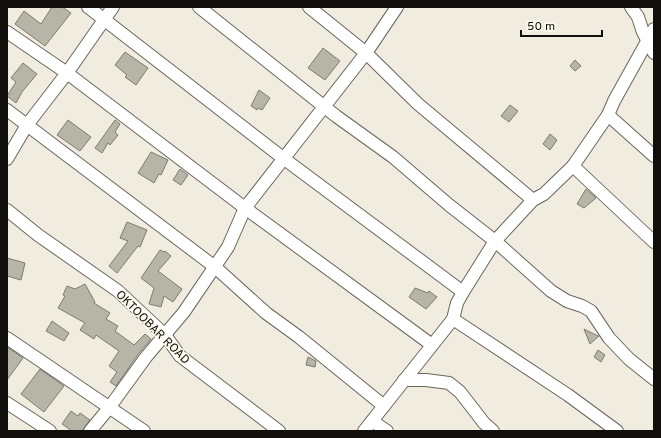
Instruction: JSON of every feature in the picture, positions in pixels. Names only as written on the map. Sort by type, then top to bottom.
[{"type":"street","points":[[88,7],[283,158],[463,292]]},
{"type":"street","points":[[7,159],[27,125],[67,73],[114,7]]},
{"type":"street","points":[[199,7],[336,116],[393,157],[449,205],[495,241],[551,291],[567,301],[591,311],[614,343],[629,359],[654,379]]},
{"type":"street","points":[[309,7],[366,53],[418,104],[533,200]]},
{"type":"street","points":[[90,431],[109,408],[146,357],[184,312],[228,247],[245,208],[366,53],[397,7]]},
{"type":"street","points":[[631,7],[638,17],[643,32],[651,34]]},
{"type":"street","points":[[7,32],[67,73],[245,208],[432,345]]},
{"type":"street","points":[[651,34],[654,54]]},
{"type":"street","points":[[364,431],[453,319],[457,303],[495,241],[533,200],[544,194],[573,166],[608,115],[651,34]]},
{"type":"street","points":[[7,110],[215,267],[266,313],[299,337],[384,406]]},
{"type":"street","points":[[608,115],[654,156]]},
{"type":"street","points":[[573,166],[654,242]]},
{"type":"street","name":"OKTOOBAR ROAD","points":[[7,210],[38,235],[118,291],[165,335],[180,356],[279,431]]},
{"type":"street","points":[[453,319],[568,395],[617,431]]},
{"type":"street","points":[[7,338],[144,431]]},
{"type":"street","points":[[404,380],[426,380],[449,383],[460,392],[484,423],[493,431]]},
{"type":"street","points":[[7,403],[50,431]]},
{"type":"street","points":[[372,421],[387,431]]},
{"type":"building","points":[[52,7],[62,7],[71,13],[45,46],[15,24],[24,11],[41,24]]},
{"type":"building","points":[[323,48],[340,61],[325,80],[308,68]]},
{"type":"building","points":[[125,52],[148,68],[136,85],[125,77],[127,75],[115,65]]},
{"type":"building","points":[[575,60],[581,66],[575,71],[570,66]]},
{"type":"building","points":[[23,63],[37,74],[22,92],[16,103],[7,96],[16,82],[11,78]]},
{"type":"building","points":[[259,90],[270,98],[262,110],[258,108],[257,110],[251,106]]},
{"type":"building","points":[[510,105],[518,111],[509,122],[501,116]]},
{"type":"building","points":[[68,120],[91,137],[80,151],[57,135]]},
{"type":"building","points":[[115,120],[120,124],[115,132],[118,135],[110,145],[108,143],[102,153],[95,148]]},
{"type":"building","points":[[550,134],[557,140],[550,150],[543,144]]},
{"type":"building","points":[[151,152],[168,160],[161,175],[159,174],[154,183],[138,173]]},
{"type":"building","points":[[180,169],[188,175],[181,185],[173,180]]},
{"type":"building","points":[[586,189],[596,198],[584,208],[577,204]]},
{"type":"building","points":[[127,222],[147,230],[140,247],[138,246],[117,273],[109,266],[128,241],[120,238]]},
{"type":"building","points":[[160,250],[165,251],[171,256],[158,271],[182,289],[173,302],[164,296],[161,307],[149,304],[154,288],[141,278]]},
{"type":"building","points":[[7,258],[25,263],[21,280],[7,276]]},
{"type":"building","points":[[85,284],[95,302],[94,303],[110,313],[106,319],[118,326],[115,331],[134,345],[145,334],[151,339],[139,353],[116,386],[110,382],[117,372],[109,366],[119,351],[96,335],[94,339],[80,330],[85,323],[58,308],[65,296],[63,295],[67,286],[75,289]]},
{"type":"building","points":[[415,288],[428,293],[429,291],[437,297],[426,309],[409,297]]},
{"type":"building","points":[[52,321],[69,333],[64,341],[46,331]]},
{"type":"building","points":[[584,329],[598,336],[599,336],[590,344]]},
{"type":"building","points":[[7,347],[23,358],[7,380]]},
{"type":"building","points":[[598,350],[605,355],[601,362],[594,357]]},
{"type":"building","points":[[308,357],[316,361],[315,367],[306,365]]},
{"type":"building","points":[[40,369],[64,386],[44,412],[21,394]]},
{"type":"building","points":[[71,411],[78,416],[80,413],[90,420],[82,431],[72,431],[62,424]]}]
